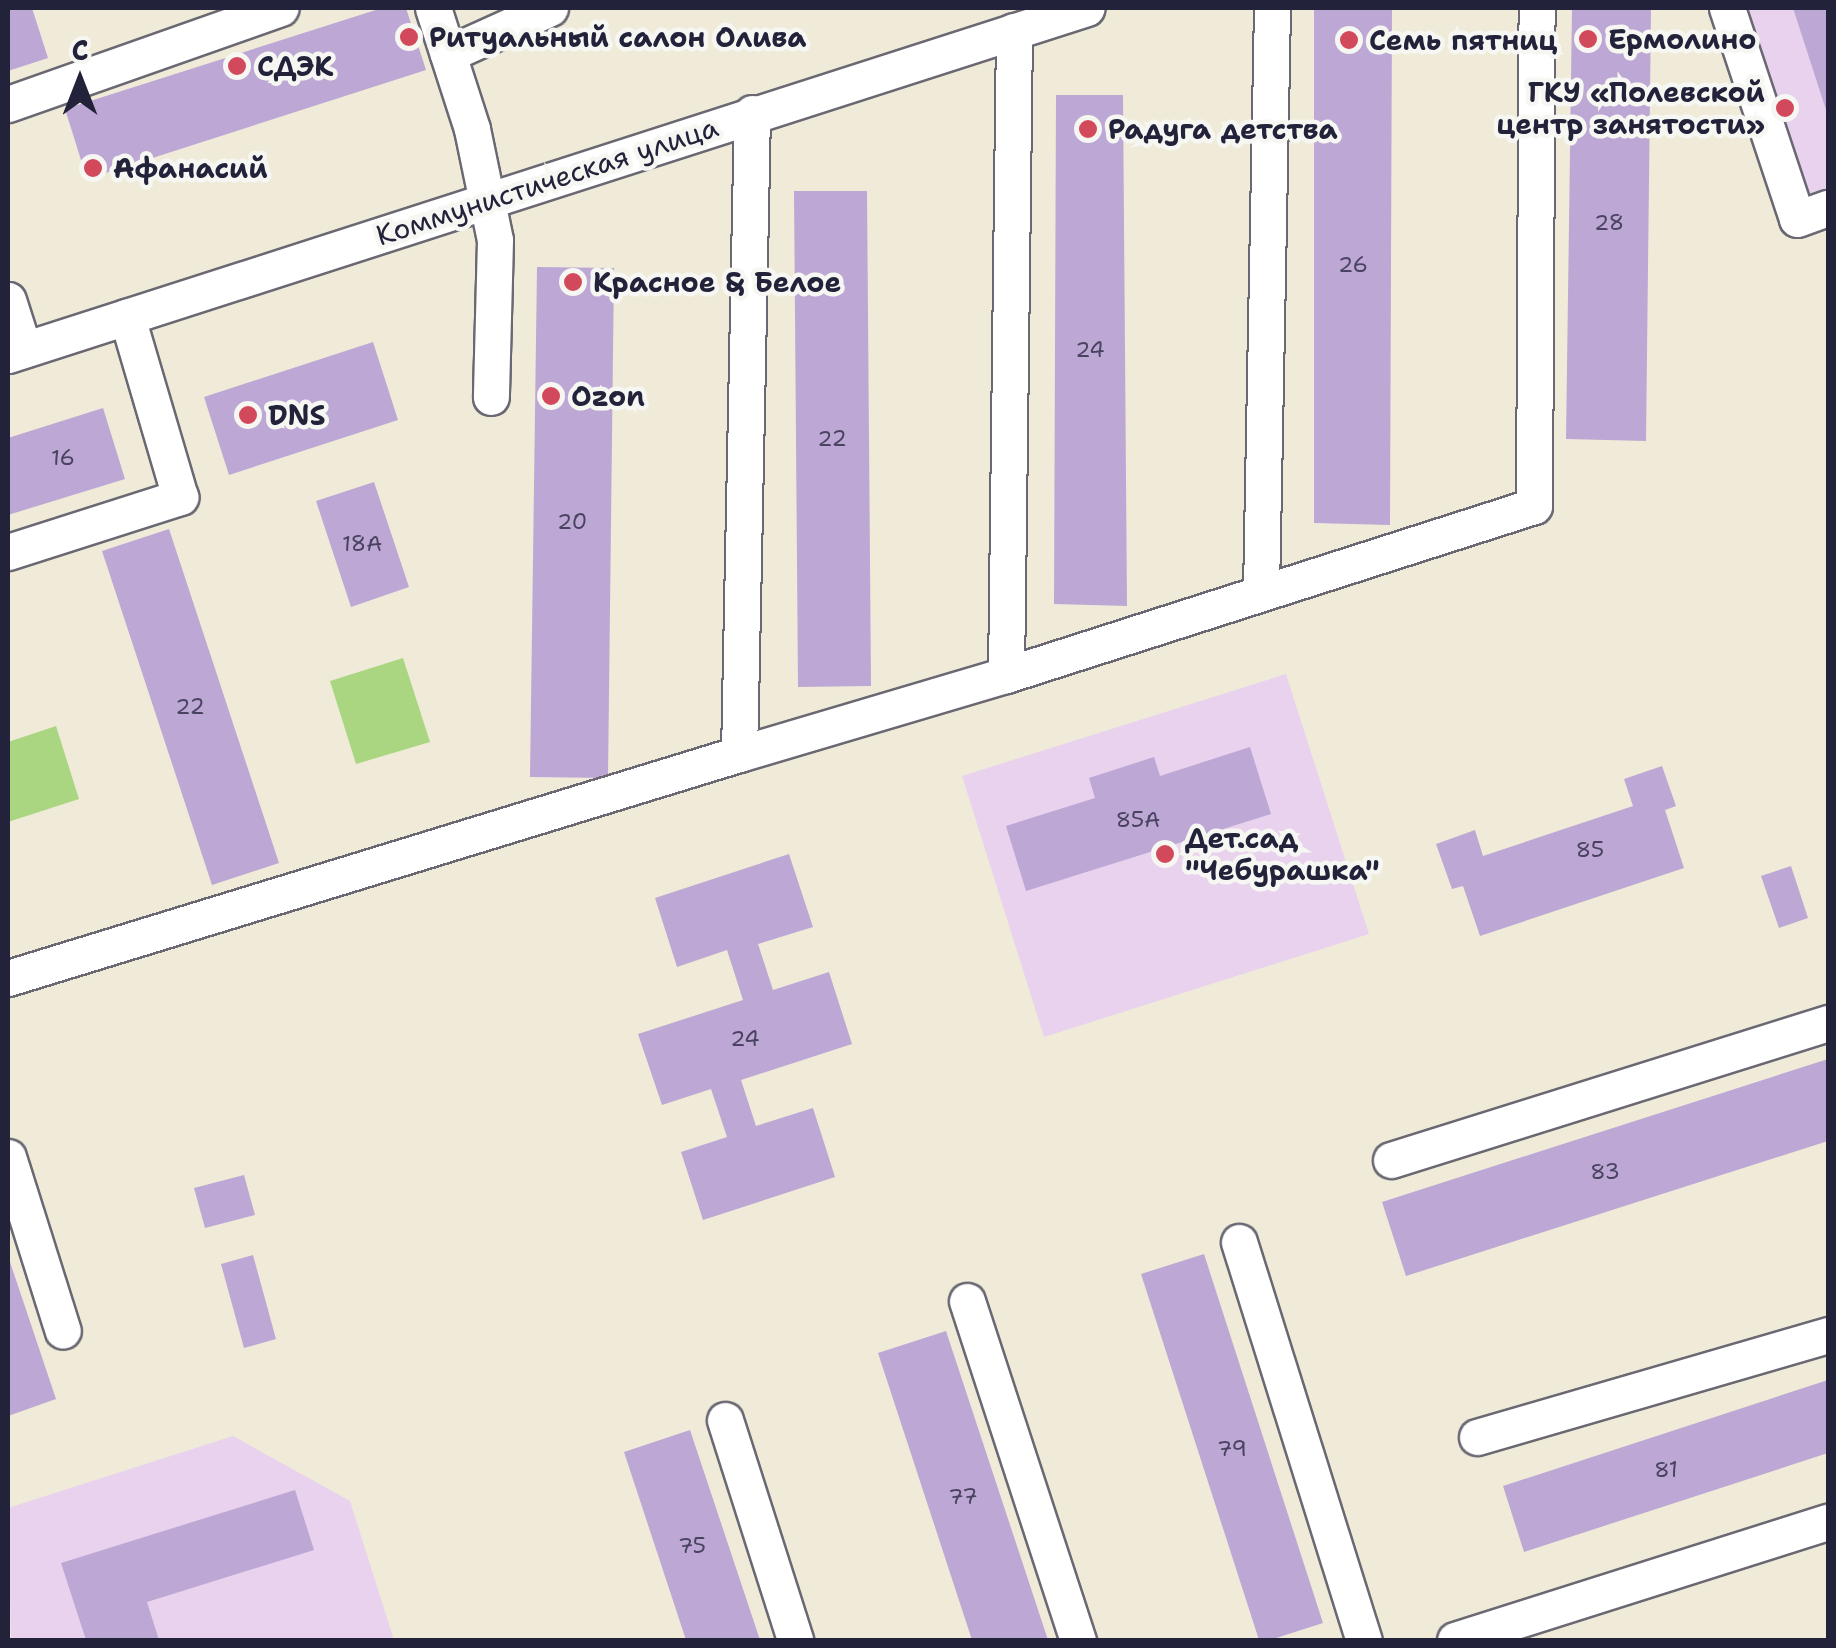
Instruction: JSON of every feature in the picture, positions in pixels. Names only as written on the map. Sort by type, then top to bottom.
[{"type":"street","points":[[8,104],[281,8]]},
{"type":"street","points":[[433,8],[488,202],[495,240],[491,397]]},
{"type":"street","points":[[448,54],[550,8]]},
{"type":"street","name":"Коммунистическая улица","points":[[16,353],[1087,8]]},
{"type":"street","points":[[1260,591],[1272,8]]},
{"type":"street","points":[[8,978],[1006,675],[1534,506],[1537,8]]},
{"type":"street","points":[[1726,8],[1797,218],[1828,208]]},
{"type":"street","points":[[1006,675],[1014,31]]},
{"type":"street","points":[[738,754],[752,113]]},
{"type":"street","points":[[8,300],[16,353]]},
{"type":"street","points":[[8,552],[180,497],[126,317]]},
{"type":"street","points":[[1392,1160],[1828,1023]]},
{"type":"street","points":[[8,1157],[63,1331]]},
{"type":"street","points":[[1239,1242],[1364,1640]]},
{"type":"street","points":[[967,1302],[1078,1640]]},
{"type":"street","points":[[1478,1437],[1828,1335]]},
{"type":"street","points":[[725,1420],[794,1640]]},
{"type":"street","points":[[1455,1640],[1828,1522]]},
{"type":"shaded area","name":"ГКУ «Полевской центр занятости»","points":[[1708,8],[1828,8],[1828,208],[1780,224]]},
{"type":"shaded area","name":"Дет.сад \"Чебурашка\"","points":[[1286,674],[1369,934],[1044,1037],[962,776]]},
{"type":"shaded area","points":[[233,1436],[350,1501],[394,1640],[11,1640],[8,1508]]},
{"type":"green space","points":[[403,658],[430,742],[356,764],[330,681]]},
{"type":"green space","points":[[56,726],[79,799],[8,822],[8,742]]},
{"type":"building","points":[[8,8],[32,8],[48,58],[8,71]]},
{"type":"building","points":[[382,8],[406,8],[426,70],[87,179],[65,109]]},
{"type":"building","points":[[1314,8],[1392,8],[1390,525],[1314,523]]},
{"type":"building","points":[[1572,8],[1651,8],[1646,441],[1566,439]]},
{"type":"building","points":[[1793,8],[1828,8],[1828,116]]},
{"type":"building","points":[[1056,95],[1123,95],[1127,606],[1054,604]]},
{"type":"building","points":[[794,191],[867,191],[871,686],[798,687]]},
{"type":"building","points":[[537,267],[614,268],[608,778],[530,777]]},
{"type":"building","points":[[373,342],[398,420],[229,475],[204,397]]},
{"type":"building","points":[[103,408],[125,479],[8,515],[8,438]]},
{"type":"building","points":[[374,482],[409,587],[351,607],[316,501]]},
{"type":"building","points":[[169,529],[279,863],[212,885],[102,551]]},
{"type":"building","points":[[1250,747],[1271,814],[1026,891],[1006,826],[1095,798],[1089,778],[1154,757],[1160,776]]},
{"type":"building","points":[[1662,766],[1676,806],[1665,810],[1684,868],[1480,936],[1463,886],[1452,889],[1436,844],[1475,830],[1483,856],[1633,806],[1624,779]]},
{"type":"building","points":[[789,854],[813,927],[758,944],[773,990],[829,972],[852,1044],[741,1080],[756,1126],[813,1108],[835,1177],[703,1220],[681,1152],[727,1137],[711,1089],[662,1105],[638,1034],[743,1000],[727,950],[677,967],[655,898]]},
{"type":"building","points":[[1791,866],[1808,918],[1779,928],[1761,876]]},
{"type":"building","points":[[1828,1059],[1828,1141],[1406,1276],[1382,1202]]},
{"type":"building","points":[[244,1175],[255,1215],[205,1228],[194,1188]]},
{"type":"building","points":[[1204,1254],[1323,1623],[1270,1640],[1259,1640],[1141,1274]]},
{"type":"building","points":[[253,1255],[276,1339],[244,1348],[221,1264]]},
{"type":"building","points":[[8,1256],[56,1399],[8,1416]]},
{"type":"building","points":[[946,1331],[1048,1640],[972,1640],[878,1353]]},
{"type":"building","points":[[1828,1380],[1828,1453],[1524,1552],[1503,1486]]},
{"type":"building","points":[[690,1430],[760,1640],[686,1640],[624,1452]]},
{"type":"building","points":[[295,1490],[314,1550],[147,1602],[159,1640],[86,1640],[61,1563]]},
{"type":"place","name":"Ритуальный салон Олива","points":[[409,37]]},
{"type":"place","name":"Ермолино","points":[[1588,39]]},
{"type":"place","name":"Семь пятниц","points":[[1349,40]]},
{"type":"place","name":"СДЭК","points":[[237,66]]},
{"type":"place","name":"ГКУ «Полевской центр занятости»","points":[[1785,108]]},
{"type":"place","name":"Радуга детства","points":[[1088,129]]},
{"type":"place","name":"Афанасий","points":[[93,168]]},
{"type":"place","name":"Красное & Белое","points":[[573,282]]},
{"type":"place","name":"Ozon","points":[[551,396]]},
{"type":"place","name":"DNS","points":[[248,415]]},
{"type":"place","name":"Дет.сад \"Чебурашка\"","points":[[1165,854]]}]
